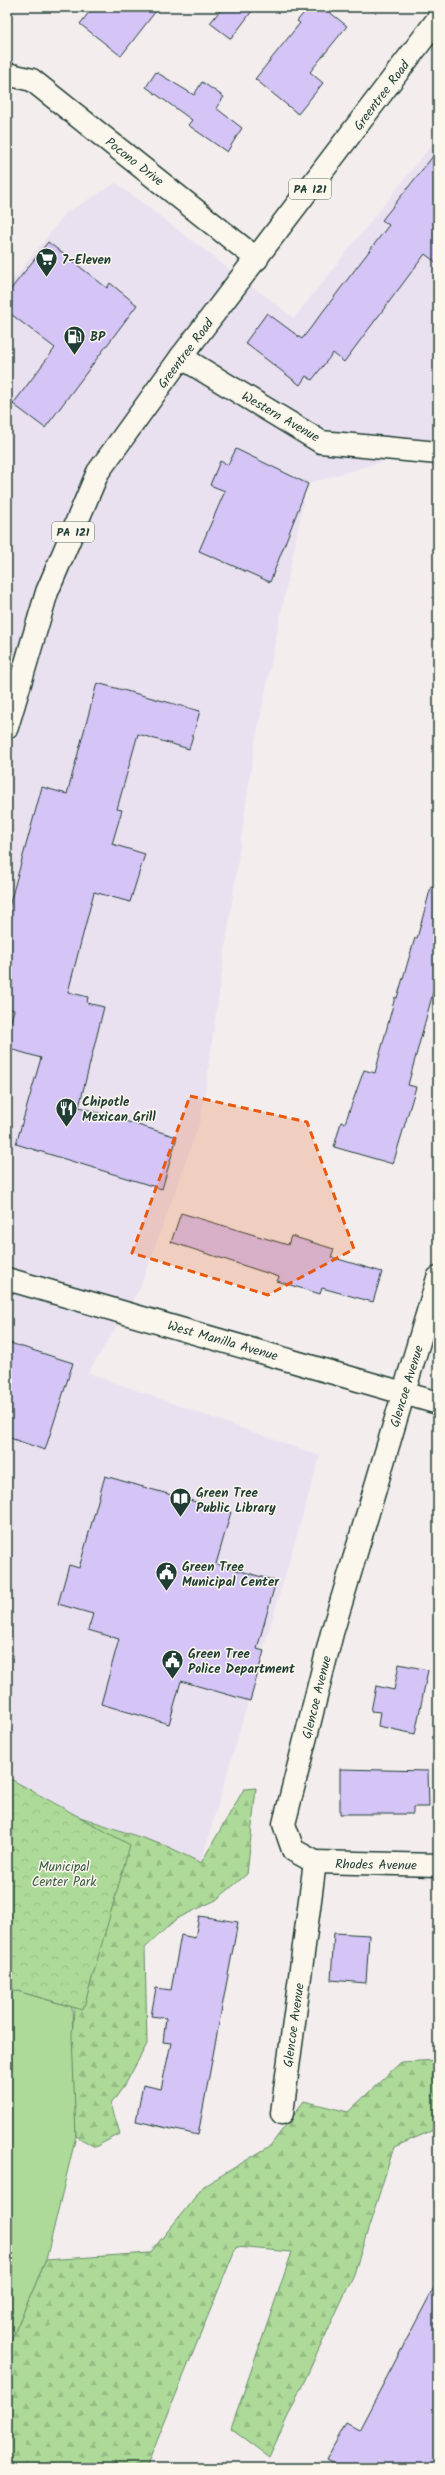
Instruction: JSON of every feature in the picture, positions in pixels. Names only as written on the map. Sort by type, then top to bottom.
[{"type":"street","name":"Greentree Road","points":[[7,727],[47,592],[98,472],[181,357],[438,19]]},
{"type":"street","name":"Pocono Drive","points":[[7,74],[32,80],[257,259]]},
{"type":"street","name":"Western Avenue","points":[[181,357],[321,442],[438,454]]},
{"type":"street","name":"Glencoe Avenue","points":[[282,2113],[315,1862],[293,1850],[284,1824],[332,1633],[405,1393],[438,1278]]},
{"type":"street","name":"West Manilla Avenue","points":[[7,1280],[438,1403]]},
{"type":"street","name":"Rhodes Avenue","points":[[315,1862],[438,1865]]},
{"type":"highlighted area","points":[[190,1096],[307,1122],[354,1249],[268,1295],[132,1253]]},
{"type":"shaded area","points":[[438,137],[438,445],[307,484],[254,748],[201,1119],[140,1288],[88,1373],[320,1456],[201,1863],[7,1791],[7,287],[66,213],[116,183],[294,318]]},
{"type":"green space","name":"Municipal Center Park","points":[[7,1777],[130,1845],[83,2010],[7,1988]]},
{"type":"green space","points":[[256,1788],[247,1874],[216,1900],[176,1919],[145,1948],[147,2044],[126,2083],[111,2104],[120,2134],[95,2147],[76,2136],[72,2035],[76,1987],[27,1799],[169,1847],[201,1863],[244,1789]]},
{"type":"green space","points":[[7,1988],[72,2007],[76,2136],[46,2260],[7,2350]]},
{"type":"green space","points":[[438,2060],[438,2128],[394,2147],[354,2274],[269,2457],[231,2429],[292,2252],[236,2247],[146,2468],[7,2468],[7,2350],[46,2260],[150,2253],[204,2186],[270,2146],[304,2101],[348,2112],[401,2062]]},
{"type":"building","points":[[93,7],[159,7],[121,56],[80,24]]},
{"type":"building","points":[[223,7],[255,7],[231,39],[210,23]]},
{"type":"building","points":[[309,7],[323,7],[347,26],[310,72],[323,83],[298,114],[255,79],[300,23],[297,21]]},
{"type":"building","points":[[156,72],[194,95],[202,82],[224,97],[216,108],[242,128],[227,152],[188,125],[192,120],[146,87]]},
{"type":"building","points":[[438,150],[438,264],[425,254],[344,362],[333,353],[312,380],[306,376],[300,385],[245,343],[267,313],[302,339],[389,225],[382,220]]},
{"type":"building","name":"BP","points":[[48,242],[107,288],[110,283],[137,305],[45,428],[13,404],[55,348],[7,311],[7,294]]},
{"type":"building","points":[[236,449],[308,484],[270,582],[199,551],[225,491],[210,485],[220,461],[228,465]]},
{"type":"building","points":[[97,683],[200,711],[189,749],[138,734],[117,809],[122,810],[112,844],[145,854],[130,902],[94,892],[68,992],[88,997],[87,1003],[104,1007],[79,1107],[177,1137],[162,1189],[16,1144],[41,1058],[7,1048],[7,1034],[14,1010],[7,1008],[7,914],[42,787],[67,794]]},
{"type":"building","points":[[431,887],[438,888],[438,990],[434,989],[408,1085],[416,1087],[393,1164],[334,1147],[341,1122],[345,1123],[364,1070],[375,1073],[395,997],[397,998],[415,938],[417,938]]},
{"type":"building","points":[[181,1213],[288,1245],[291,1236],[334,1249],[331,1257],[382,1272],[373,1302],[322,1288],[320,1294],[277,1281],[279,1277],[171,1242]]},
{"type":"building","points":[[7,1342],[73,1363],[45,1450],[7,1437]]},
{"type":"building","name":"Green Tree Municipal Center","points":[[105,1476],[231,1512],[216,1564],[276,1581],[257,1649],[264,1651],[250,1701],[181,1681],[169,1724],[101,1704],[119,1639],[88,1630],[93,1614],[58,1604],[69,1565],[79,1568]]},
{"type":"building","points":[[399,1664],[428,1670],[415,1734],[378,1726],[380,1712],[371,1711],[376,1686],[394,1690]]},
{"type":"building","points":[[340,1769],[428,1771],[429,1807],[413,1807],[413,1814],[340,1814]]},
{"type":"building","points":[[199,1916],[238,1922],[198,2135],[136,2121],[143,2085],[161,2089],[171,2043],[163,2042],[166,2018],[151,2016],[156,1988],[171,1990],[181,1935],[195,1938]]},
{"type":"building","points":[[334,1933],[369,1935],[366,1983],[331,1980]]},
{"type":"building","points":[[438,2280],[438,2468],[341,2468],[326,2460],[346,2423],[359,2430]]},
{"type":"place","name":"7-Eleven","points":[[47,278]]},
{"type":"place","name":"BP","points":[[74,356]]},
{"type":"place","name":"Chipotle Mexican Grill","points":[[67,1128]]},
{"type":"place","name":"Green Tree Public Library","points":[[181,1518]]},
{"type":"place","name":"Green Tree Municipal Center","points":[[167,1592]]},
{"type":"place","name":"Green Tree Police Department","points":[[173,1680]]}]
